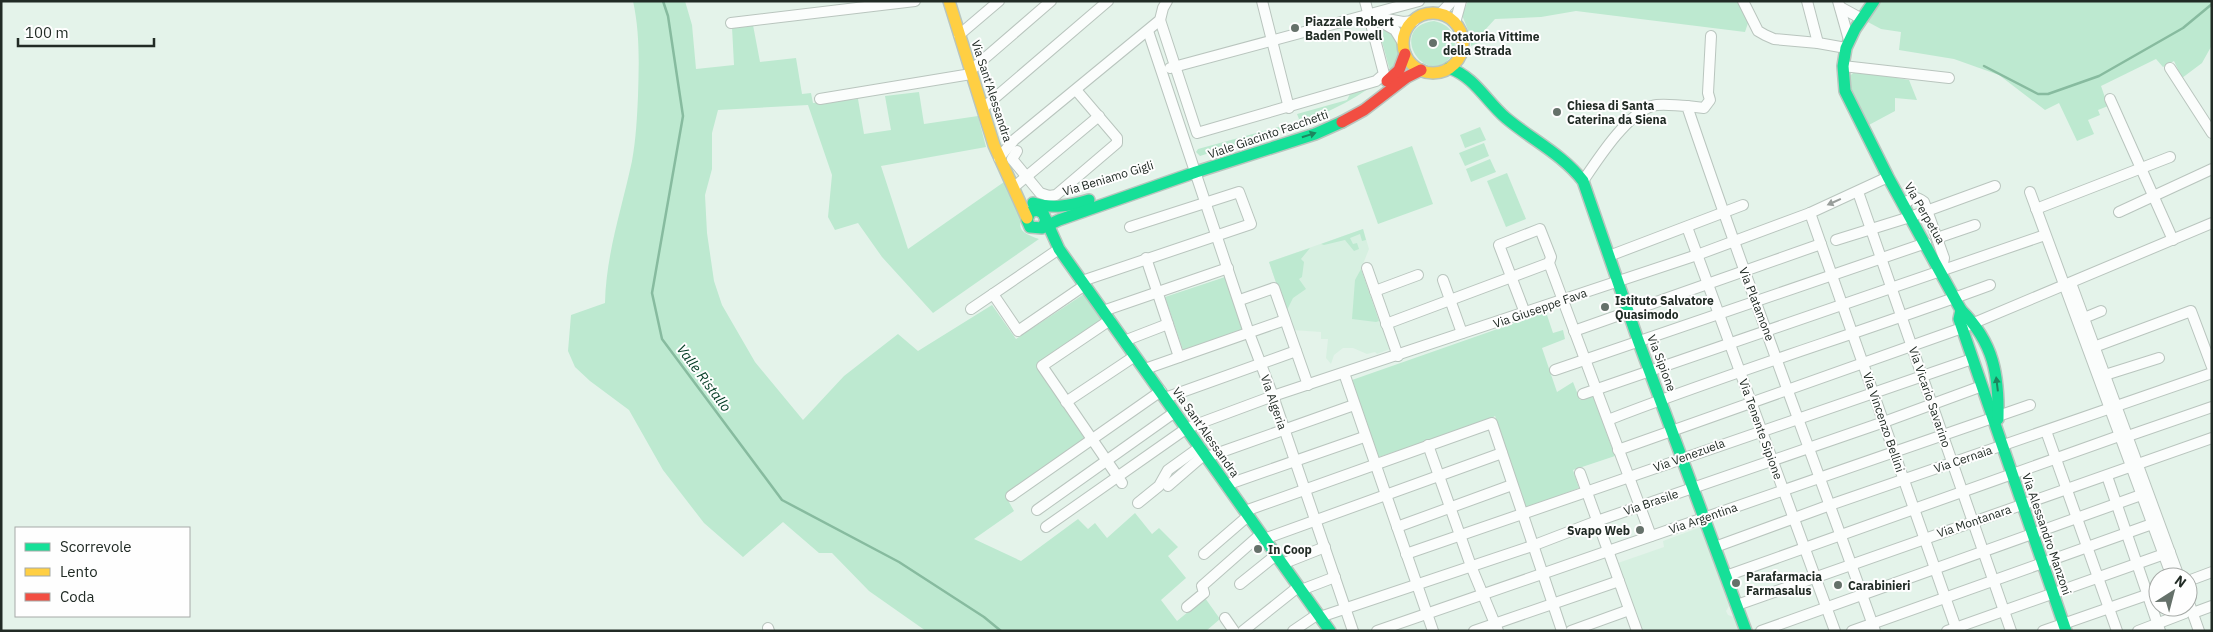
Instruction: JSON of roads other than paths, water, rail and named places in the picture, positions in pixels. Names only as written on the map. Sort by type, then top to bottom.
[{"type":"street","points":[[731,23],[915,1]]},
{"type":"street","name":"Via Sant'Alessandra","points":[[949,1],[999,158],[1027,218],[1030,212],[1045,221]]},
{"type":"street","points":[[959,35],[998,1]]},
{"type":"street","points":[[820,99],[971,73],[1051,1]]},
{"type":"street","points":[[982,108],[1108,1]]},
{"type":"street","points":[[1167,1],[1160,20],[1197,133],[1368,84],[1384,74],[1371,16],[1365,1]]},
{"type":"street","points":[[1262,1],[1289,108]]},
{"type":"street","points":[[1162,71],[1371,16],[1419,1]]},
{"type":"street","points":[[1440,14],[1452,1]]},
{"type":"street","points":[[1455,23],[1461,1]]},
{"type":"street","points":[[1743,1],[1758,31],[1774,39],[1848,44],[1839,4]]},
{"type":"street","points":[[1806,1],[1818,43]]},
{"type":"street","name":"Via Perpetua","points":[[1874,1],[1848,44],[1843,66],[1843,80],[1850,104],[1910,217],[1942,270],[1967,326]]},
{"type":"street","points":[[1839,4],[1862,19]]},
{"type":"street","points":[[1404,49],[1406,31],[1414,21],[1426,14],[1440,14],[1455,23],[1462,36],[1462,50],[1465,62],[1478,88]]},
{"type":"street","points":[[1371,16],[1404,22],[1414,21]]},
{"type":"street","points":[[1371,16],[1395,30],[1414,66],[1421,70],[1430,73],[1440,72],[1449,68],[1459,57],[1462,50]]},
{"type":"street","points":[[999,158],[1014,140],[1160,20]]},
{"type":"street","name":"Via Algeria","points":[[1148,31],[1353,631]]},
{"type":"street","points":[[1583,181],[1612,139],[1638,114],[1651,106],[1704,108],[1710,100],[1708,93],[1711,36]]},
{"type":"street","name":"Viale Giacinto Facchetti","points":[[1195,168],[1343,111],[1386,83],[1399,70],[1404,49]]},
{"type":"street","points":[[1843,66],[1949,78]]},
{"type":"street","points":[[1449,68],[1462,73],[1478,88]]},
{"type":"street","points":[[2170,68],[2212,133]]},
{"type":"street","name":"Viale Giacinto Facchetti","points":[[1195,168],[1334,126],[1371,106],[1406,76],[1421,70]]},
{"type":"street","name":"Via Sipione","points":[[1478,88],[1495,108],[1518,129],[1567,162],[1583,181],[1638,340],[1746,631]]},
{"type":"street","points":[[1017,151],[1012,159],[1040,194],[1049,196],[1056,195],[1117,143],[1118,138],[1076,90]]},
{"type":"street","points":[[2110,99],[2172,240]]},
{"type":"street","name":"Via Platamone","points":[[1687,106],[1733,242],[1778,359],[1874,627]]},
{"type":"street","points":[[1059,249],[1045,221],[1029,201],[1014,187],[1099,116]]},
{"type":"street","points":[[994,145],[1014,140]]},
{"type":"street","points":[[2036,209],[2170,157]]},
{"type":"street","name":"Via Beniamo Gigli","points":[[1029,201],[1050,207],[1075,205],[1195,168]]},
{"type":"street","name":"Via Beniamo Gigli","points":[[1045,221],[1195,168]]},
{"type":"street","points":[[2118,212],[2212,169]]},
{"type":"street","name":"Via Giuseppe Fava","points":[[1046,527],[1120,480],[1187,428],[1273,396],[1525,314],[1563,299],[1697,255],[1810,213],[1888,177]]},
{"type":"street","points":[[1836,240],[1910,217],[1995,186]]},
{"type":"street","points":[[993,294],[1018,331],[1083,283],[1146,258],[1251,224],[1240,192],[1130,227]]},
{"type":"street","name":"Via Vicario Savarino","points":[[1858,192],[2011,631]]},
{"type":"street","points":[[2030,192],[2135,466],[2167,553],[2170,567]]},
{"type":"street","points":[[1904,204],[1913,197],[1918,197],[1924,202],[1944,258],[1942,270]]},
{"type":"street","points":[[1045,221],[1075,205]]},
{"type":"street","points":[[1609,256],[1743,205]]},
{"type":"street","name":"Via Vincenzo Bellini","points":[[1810,213],[1884,422],[1892,451],[1946,598],[1953,630]]},
{"type":"street","points":[[1045,221],[1059,249]]},
{"type":"street","points":[[1618,450],[1967,326],[2212,223]]},
{"type":"street","points":[[1937,238],[1975,225]]},
{"type":"street","name":"Via Tenente Sipione","points":[[1686,227],[1795,518],[1835,631]]},
{"type":"street","points":[[1525,314],[1499,245],[1540,229],[1551,256],[1549,263],[1651,536]]},
{"type":"street","points":[[1583,394],[2045,235]]},
{"type":"street","points":[[1555,370],[1638,340],[1926,243]]},
{"type":"street","points":[[1574,331],[1708,286],[1821,244]]},
{"type":"street","points":[[971,310],[1059,249]]},
{"type":"street","name":"Via Sant'Alessandra","points":[[1059,249],[1330,631]]},
{"type":"street","points":[[1146,258],[1179,357]]},
{"type":"street","points":[[1386,324],[1549,263]]},
{"type":"street","points":[[1120,480],[1042,366],[1106,315],[1158,292],[1228,268]]},
{"type":"street","points":[[1368,268],[1398,356]]},
{"type":"street","points":[[1375,291],[1418,275]]},
{"type":"street","points":[[1443,280],[1462,333]]},
{"type":"street","points":[[1608,420],[1740,372],[1854,335],[1990,285]]},
{"type":"street","points":[[2067,285],[2084,318],[2105,376],[2113,408]]},
{"type":"street","points":[[1240,300],[1274,288],[1308,385]]},
{"type":"street","points":[[2084,318],[2101,311]]},
{"type":"street","points":[[2094,347],[2191,311],[2212,367]]},
{"type":"street","points":[[1145,369],[1284,320]]},
{"type":"street","points":[[1124,341],[1168,324]]},
{"type":"street","points":[[1967,326],[1972,359],[1995,415],[1998,433],[2003,445]]},
{"type":"street","points":[[1967,326],[1992,361],[1998,383],[1995,415]]},
{"type":"street","points":[[1010,496],[1092,440],[1163,395],[1296,351]]},
{"type":"street","points":[[1066,402],[1135,356]]},
{"type":"street","points":[[2105,376],[2158,358]]},
{"type":"street","name":"Via Venezuela","points":[[1406,554],[1761,430],[1972,359]]},
{"type":"street","name":"Via Cernaia","points":[[1715,547],[1830,505],[2212,373]]},
{"type":"street","points":[[1344,374],[1384,495],[1433,631]]},
{"type":"street","name":"Via Brasile","points":[[1293,631],[1319,615],[1345,609],[1532,546],[1597,521],[1772,459],[1884,422],[1982,386]]},
{"type":"street","name":"Via Argentina","points":[[1377,631],[1542,575],[1942,433],[2030,404]]},
{"type":"street","points":[[1138,503],[1159,486],[1168,470],[1204,453],[1284,430],[1354,405]]},
{"type":"street","points":[[1726,576],[2013,474],[2212,407]]},
{"type":"street","points":[[1037,510],[1175,412]]},
{"type":"street","points":[[1204,554],[1246,514],[1304,490],[1492,424],[1562,631]]},
{"type":"street","points":[[2046,431],[2117,631]]},
{"type":"street","points":[[1226,485],[1364,437]]},
{"type":"street","name":"Via Montanara","points":[[1737,605],[2212,438]]},
{"type":"street","points":[[1428,445],[1471,566],[1496,627]]},
{"type":"street","name":"Via Alessandro Manzoni","points":[[2003,445],[2065,628]]},
{"type":"street","points":[[1187,607],[1204,593],[1202,586],[1263,536],[1314,520],[1502,452]]},
{"type":"street","points":[[1168,486],[1204,453]]},
{"type":"street","points":[[2135,466],[2152,524],[2174,567]]},
{"type":"street","points":[[1580,472],[1637,631]]},
{"type":"street","points":[[2107,476],[2137,564],[2148,584]]},
{"type":"street","points":[[1397,527],[1512,485]]},
{"type":"street","points":[[1761,631],[2142,495]]},
{"type":"street","points":[[1852,631],[1874,627],[1946,598],[2043,565],[2152,524]]},
{"type":"street","points":[[1240,584],[1279,560],[1325,547]]},
{"type":"street","points":[[1953,630],[2167,553]]},
{"type":"street","points":[[2198,577],[2212,572]]},
{"type":"street","points":[[1243,631],[1300,589],[1335,577]]},
{"type":"street","points":[[1474,631],[1496,627],[1553,603],[1619,581]]},
{"type":"street","points":[[2043,631],[2065,628],[2109,607],[2148,595]]},
{"type":"street","points":[[2198,609],[2212,606]]},
{"type":"street","points":[[1571,631],[1629,610]]},
{"type":"street","points":[[2138,631],[2159,627],[2176,617]]},
{"type":"street","points":[[2188,617],[2192,631]]},
{"type":"street","points":[[2191,617],[2199,631]]},
{"type":"street","points":[[1225,618],[1234,631]]},
{"type":"waterway","name":"Valle Ristallo","points":[[663,1],[668,16],[683,116],[652,293],[662,339],[782,500],[899,562],[984,617],[1001,631]]},
{"type":"waterway","points":[[1984,66],[2038,94],[2048,94],[2099,76],[2183,28],[2212,4]]},
{"type":"place","name":"Piazzale Robert Baden Powell","points":[[1295,28]]},
{"type":"place","name":"Rotatoria Vittime della Strada","points":[[1433,43]]},
{"type":"place","name":"Chiesa di Santa Caterina da Siena","points":[[1557,112]]},
{"type":"place","name":"Istituto Salvatore Quasimodo","points":[[1605,307]]},
{"type":"place","name":"Svapo Web","points":[[1640,530]]},
{"type":"place","name":"In Coop","points":[[1258,549]]},
{"type":"place","name":"Parafarmacia Farmasalus","points":[[1736,583]]},
{"type":"place","name":"Carabinieri","points":[[1838,585]]}]
